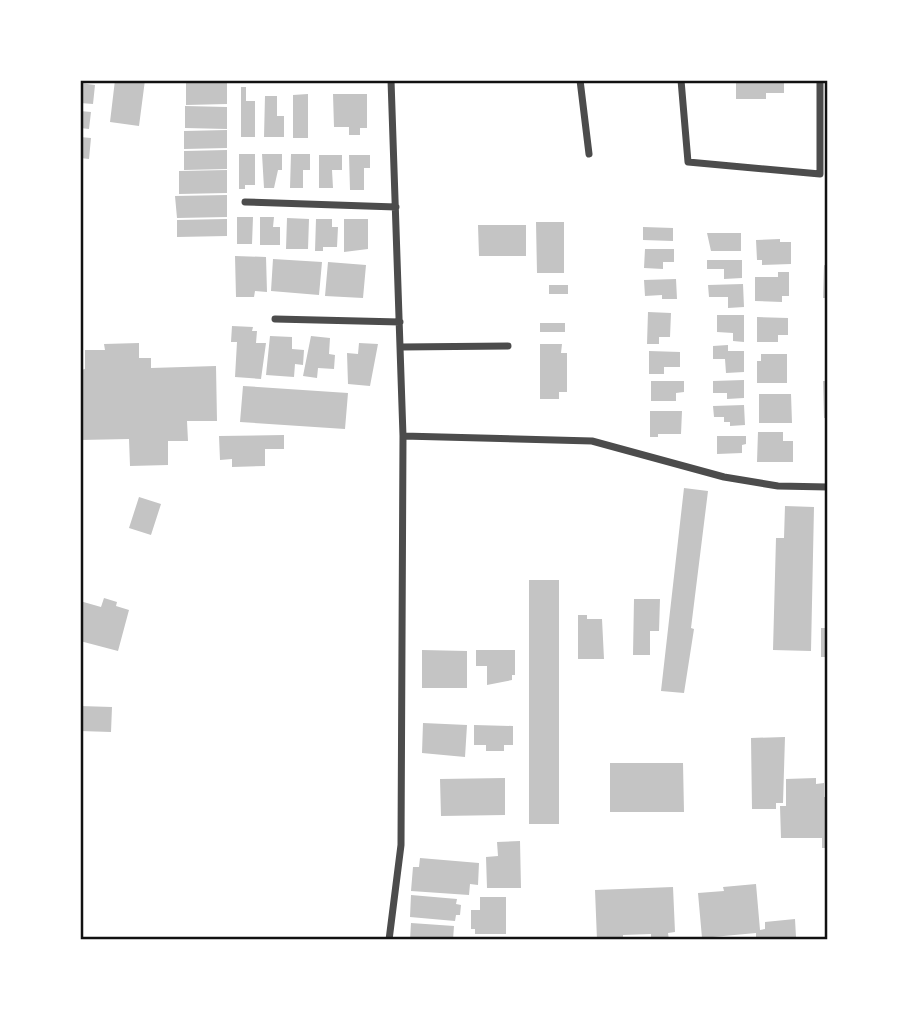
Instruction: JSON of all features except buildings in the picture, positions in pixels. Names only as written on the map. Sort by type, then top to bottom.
[{"type":"street","points":[[389,940],[401,845],[403,436],[391,80]]},
{"type":"street","points":[[579,80],[589,155]]},
{"type":"street","points":[[681,80],[688,162],[820,174],[820,80]]},
{"type":"street","points":[[245,202],[396,207]]},
{"type":"street","points":[[275,319],[400,322]]},
{"type":"street","points":[[401,347],[508,346]]},
{"type":"street","points":[[403,436],[592,442],[629,449],[724,477],[778,486],[828,487]]}]
